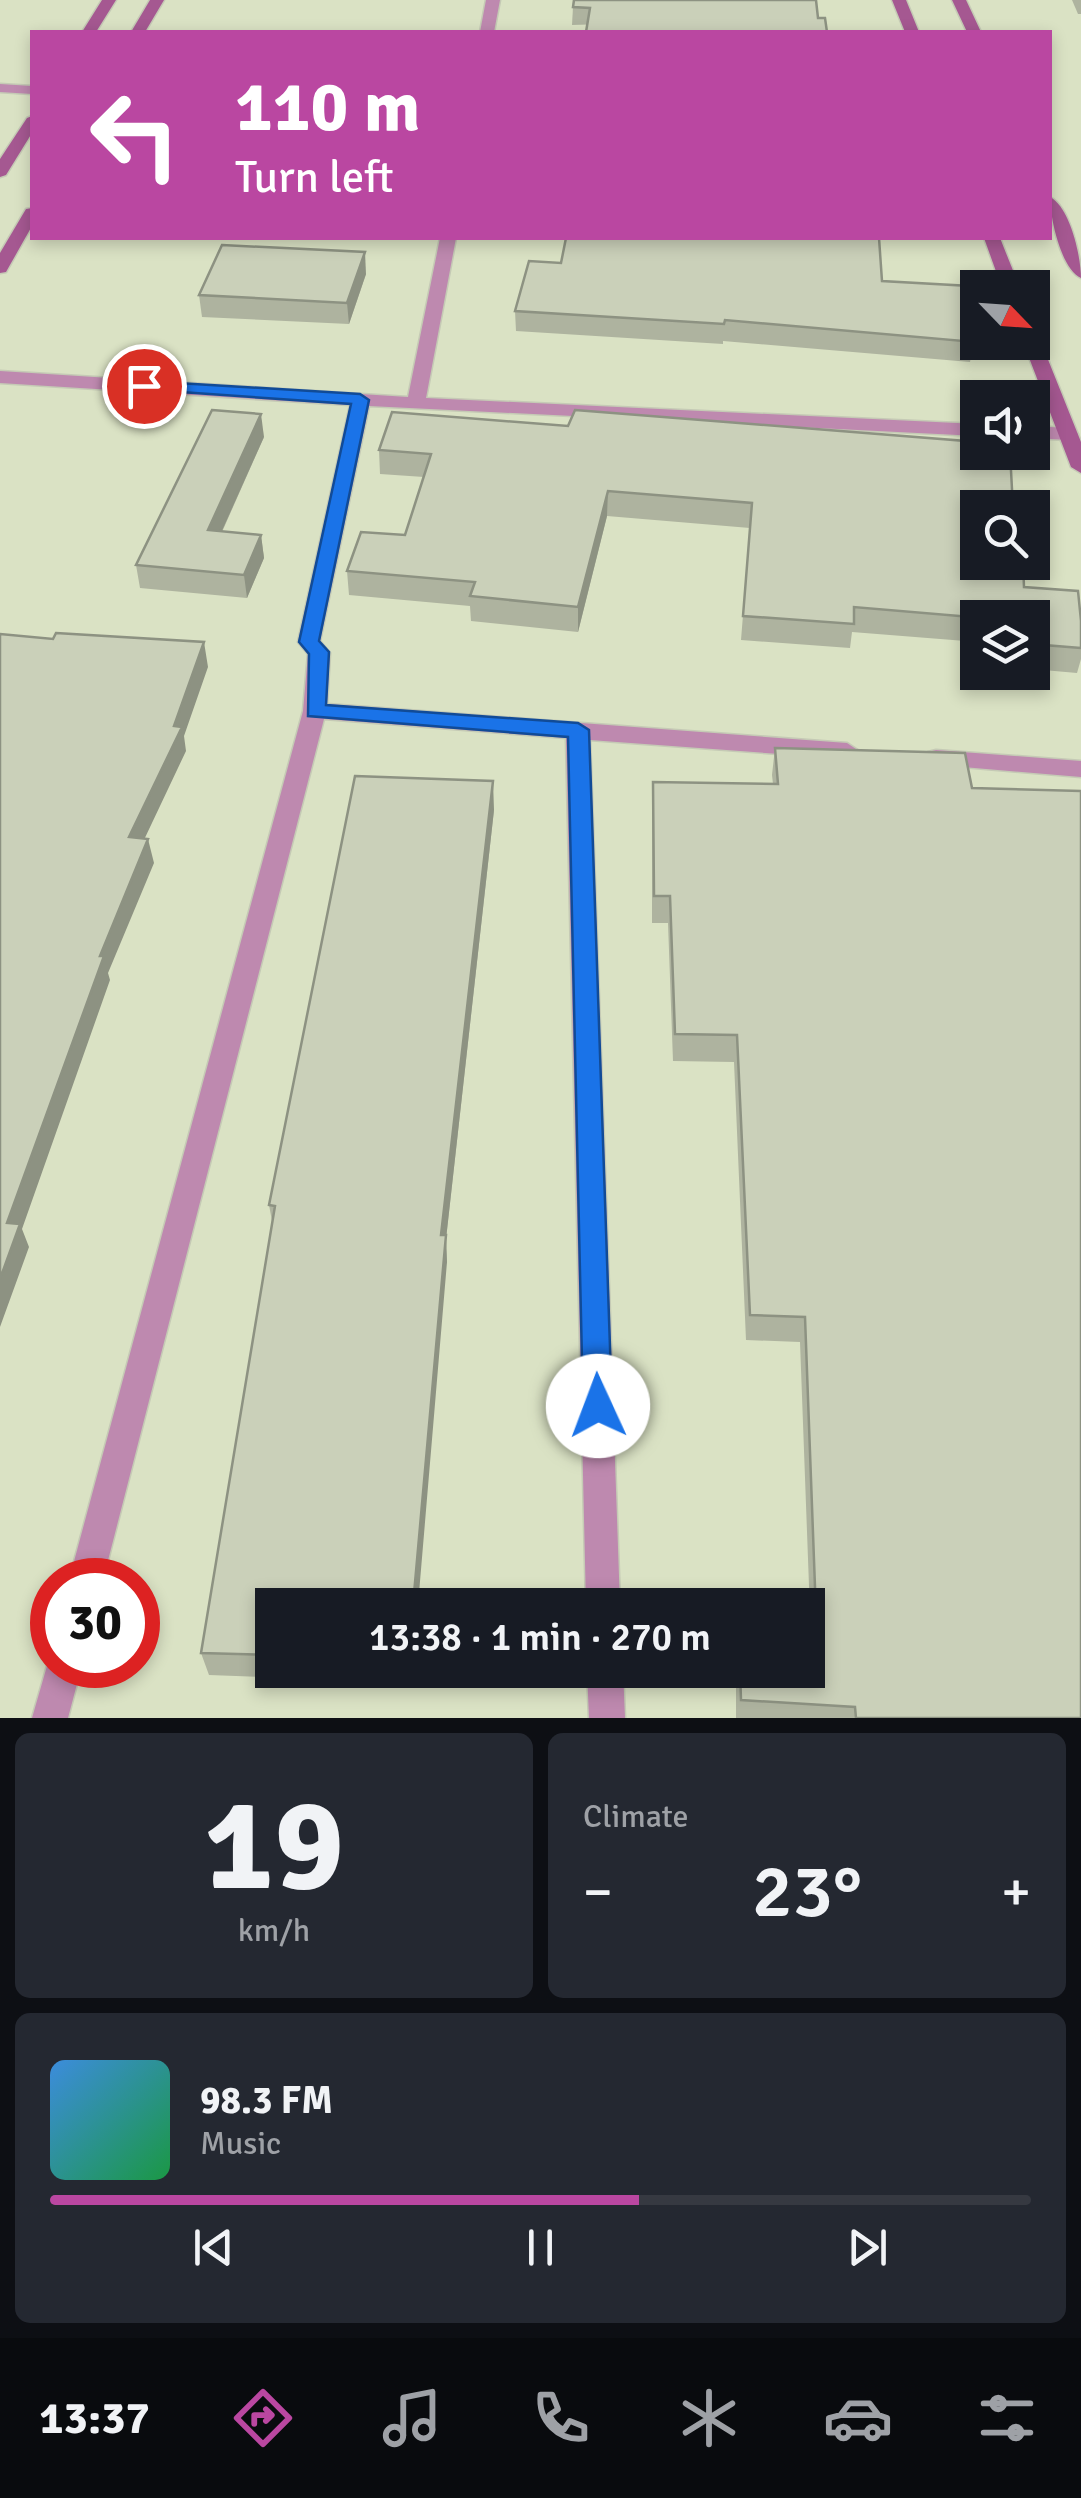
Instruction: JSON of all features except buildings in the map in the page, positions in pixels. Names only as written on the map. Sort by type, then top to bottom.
[{"type":"street","points":[[89,30],[109,0]]},
{"type":"street","points":[[139,30],[157,0]]},
{"type":"street","points":[[487,30],[493,0]]},
{"type":"street","points":[[899,0],[911,30]]},
{"type":"street","points":[[959,0],[973,30]]},
{"type":"street","points":[[0,88],[30,90]]},
{"type":"street","points":[[0,172],[30,124]]},
{"type":"street","points":[[1052,207],[1081,273]]},
{"type":"street","points":[[0,268],[30,216]]},
{"type":"street","points":[[416,403],[448,240]]},
{"type":"street","points":[[993,240],[1004,270]]},
{"type":"street","points":[[1039,360],[1081,467]]},
{"type":"street","points":[[0,376],[360,400],[960,429]]},
{"type":"street","points":[[92,1558],[315,711],[319,652],[309,642],[360,400]]},
{"type":"street","points":[[1050,433],[1068,434]]},
{"type":"street","points":[[315,711],[868,753]]},
{"type":"street","points":[[578,730],[603,1588]]},
{"type":"street","points":[[907,756],[1081,769]]},
{"type":"street","points":[[50,1718],[58,1688]]},
{"type":"street","points":[[606,1688],[607,1718]]},
{"type":"shaded area","points":[[0,0],[1081,0],[1081,1718],[0,1718]]},
{"type":"route","points":[[144,386],[360,400],[309,642],[319,652],[315,711],[578,730],[598,1406]]}]
